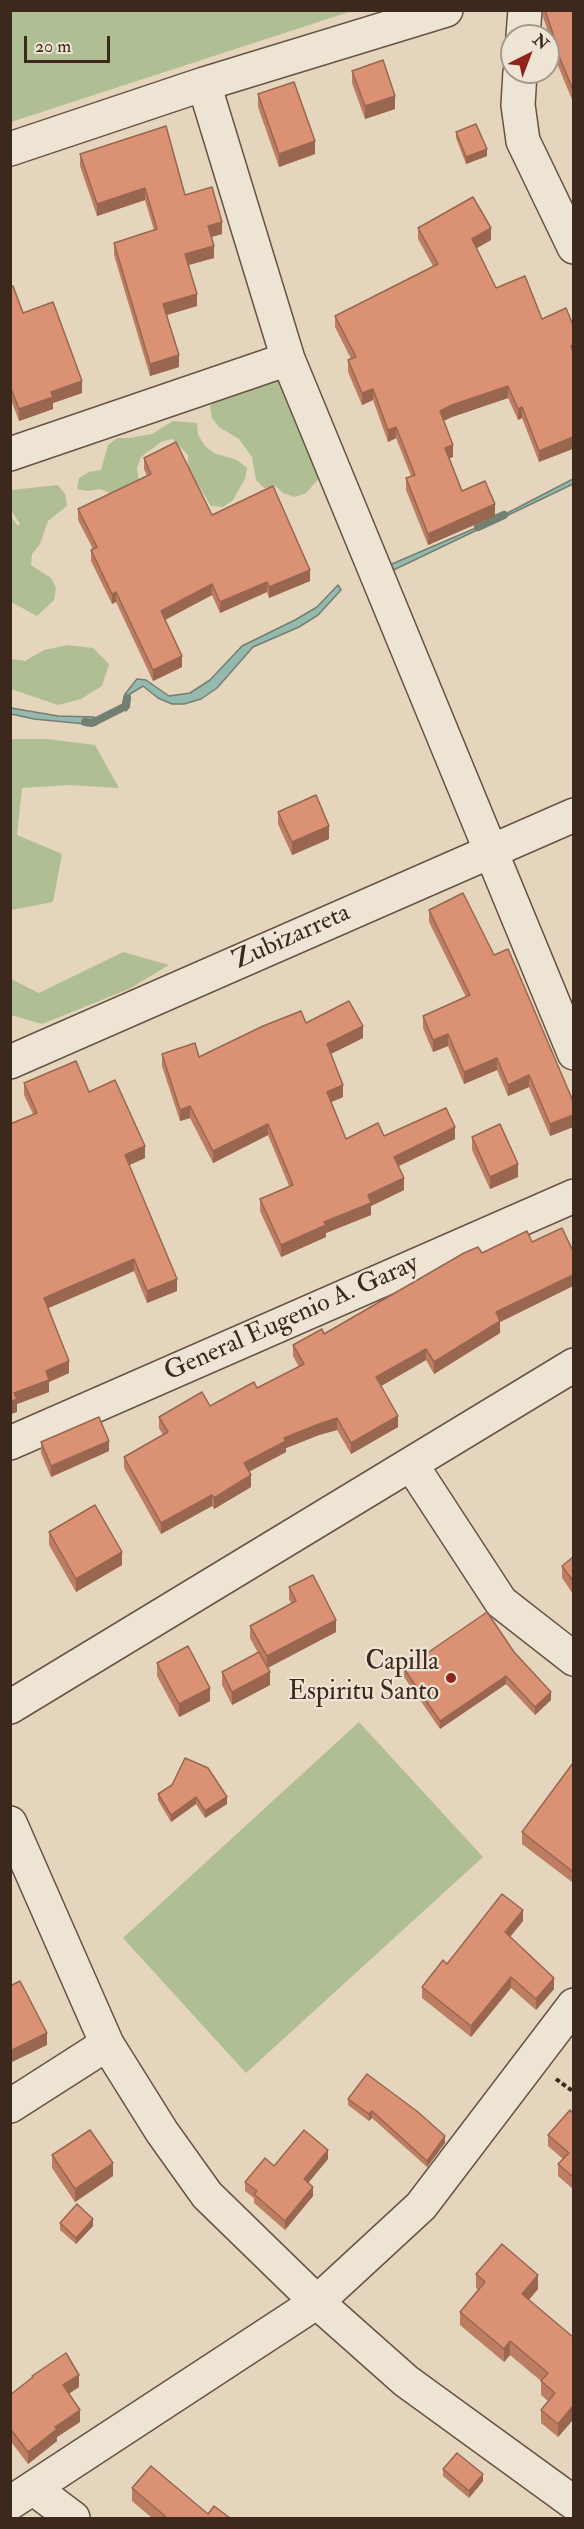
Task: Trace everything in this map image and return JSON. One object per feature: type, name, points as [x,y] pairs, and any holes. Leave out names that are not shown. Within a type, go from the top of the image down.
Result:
[{"type":"street","points":[[10,149],[204,84],[446,10]]},
{"type":"street","points":[[204,84],[288,359],[573,1053]]},
{"type":"street","points":[[519,84],[518,105],[523,141],[573,247]]},
{"type":"street","points":[[10,453],[288,359]]},
{"type":"street","name":"Zubizarreta","points":[[10,1062],[573,814]]},
{"type":"street","name":"General Eugenio A. Garay","points":[[10,1443],[573,1196]]},
{"type":"street","points":[[10,1707],[573,1365]]},
{"type":"street","points":[[411,1464],[501,1602],[573,1659]]},
{"type":"street","points":[[10,1823],[107,2044],[162,2132],[207,2195],[317,2302],[406,2381],[573,2503]]},
{"type":"street","points":[[22,2495],[317,2302],[421,2206],[573,2005]]},
{"type":"street","points":[[10,2106],[107,2044]]},
{"type":"street","points":[[22,2495],[73,2518]]},
{"type":"green space","points":[[11,10],[352,10],[352,11],[11,122]]},
{"type":"green space","points":[[274,376],[285,382],[294,404],[293,415],[321,476],[306,493],[295,497],[283,493],[275,486],[264,488],[256,480],[252,457],[239,439],[219,427],[212,418],[210,406],[221,398],[243,393]]},
{"type":"green space","points":[[173,421],[197,423],[198,435],[205,446],[214,453],[237,460],[247,468],[245,479],[233,500],[223,507],[211,506],[188,467],[188,455],[172,439],[161,442],[141,457],[137,468],[139,481],[122,498],[100,489],[88,491],[77,489],[79,478],[89,472],[101,470],[108,445],[117,438],[152,434]]},
{"type":"green space","points":[[58,485],[65,494],[67,506],[48,521],[40,544],[32,554],[31,565],[51,578],[56,588],[54,600],[37,616],[11,602],[11,517],[18,526],[20,524],[11,510],[11,490]]},
{"type":"green space","points":[[68,645],[93,648],[109,664],[102,686],[81,699],[58,705],[11,689],[11,659],[25,661],[44,650]]},
{"type":"green space","points":[[11,739],[48,739],[95,745],[119,788],[71,785],[22,788],[17,835],[62,854],[53,902],[11,910]]},
{"type":"green space","points":[[123,952],[169,965],[129,989],[42,1024],[11,1015],[11,979],[39,993]]},
{"type":"green space","points":[[359,1722],[483,1857],[246,2073],[123,1938]]},
{"type":"water","points":[[573,479],[573,484],[381,576],[378,570],[492,521]]},
{"type":"water","points":[[338,585],[341,590],[318,615],[299,627],[253,647],[217,688],[201,699],[184,704],[172,704],[158,698],[143,686],[130,694],[129,707],[126,711],[122,706],[125,694],[137,679],[146,680],[169,696],[190,693],[210,680],[242,646],[317,607]]},
{"type":"water","points":[[11,708],[58,716],[94,717],[96,725],[34,719],[11,714]]},
{"type":"building","points":[[545,10],[573,10],[573,90],[560,59],[560,24],[550,24]]},
{"type":"building","points":[[383,60],[395,96],[365,106],[352,71]]},
{"type":"building","points":[[294,82],[315,141],[279,154],[258,94]]},
{"type":"building","points":[[476,124],[487,149],[466,157],[456,132]]},
{"type":"building","points":[[166,126],[185,195],[212,187],[222,222],[208,226],[214,246],[185,254],[197,294],[163,304],[179,355],[150,364],[114,243],[157,229],[145,188],[97,204],[80,154]]},
{"type":"building","points":[[473,197],[491,228],[472,239],[496,288],[525,276],[542,319],[566,308],[573,325],[573,345],[571,346],[573,352],[573,437],[539,451],[522,407],[518,409],[508,386],[440,411],[453,445],[445,448],[462,491],[485,481],[495,504],[428,534],[406,478],[415,475],[396,427],[388,430],[373,389],[362,393],[348,360],[356,357],[335,316],[438,264],[418,228]]},
{"type":"building","points":[[13,286],[23,313],[53,302],[82,381],[51,392],[53,397],[19,409],[10,386],[10,287]]},
{"type":"building","points":[[176,442],[212,515],[273,486],[310,570],[269,587],[267,582],[220,602],[212,584],[161,611],[182,656],[153,670],[116,592],[112,594],[91,550],[97,547],[78,509],[151,474],[144,458]]},
{"type":"building","points":[[316,795],[329,826],[292,842],[278,812]]},
{"type":"building","points":[[463,893],[494,955],[508,949],[573,1101],[573,1115],[550,1124],[529,1075],[508,1085],[497,1058],[464,1072],[448,1034],[433,1040],[423,1016],[470,995],[429,910]]},
{"type":"building","points":[[349,1001],[363,1026],[327,1044],[343,1085],[327,1092],[346,1139],[378,1123],[384,1136],[446,1108],[455,1127],[394,1157],[404,1178],[368,1195],[371,1203],[324,1222],[326,1225],[281,1245],[260,1199],[293,1185],[268,1124],[213,1151],[190,1106],[180,1110],[162,1054],[195,1043],[199,1057],[263,1026],[301,1011],[306,1023]]},
{"type":"building","points":[[76,1061],[89,1092],[115,1080],[145,1146],[125,1155],[177,1279],[147,1291],[134,1259],[44,1298],[69,1361],[46,1371],[49,1380],[14,1393],[17,1399],[10,1402],[10,1124],[37,1113],[24,1083]]},
{"type":"building","points":[[500,1124],[518,1164],[490,1177],[472,1137]]},
{"type":"building","points":[[562,1228],[573,1251],[573,1275],[496,1312],[500,1321],[434,1362],[426,1349],[376,1377],[398,1416],[351,1443],[337,1418],[284,1438],[286,1441],[244,1463],[251,1475],[214,1498],[212,1495],[161,1523],[124,1457],[168,1432],[159,1417],[202,1392],[210,1406],[254,1382],[257,1388],[304,1364],[293,1345],[322,1329],[324,1334],[464,1253],[478,1247],[482,1253],[527,1231],[532,1242]]},
{"type":"building","points":[[99,1417],[109,1441],[51,1466],[41,1442]]},
{"type":"building","points":[[95,1505],[122,1552],[76,1579],[49,1532]]},
{"type":"building","points":[[573,1557],[573,1581],[562,1566]]},
{"type":"building","points":[[313,1575],[336,1620],[267,1656],[250,1626],[296,1601],[289,1587]]},
{"type":"building","points":[[487,1612],[514,1652],[551,1692],[535,1707],[506,1676],[440,1721],[404,1669]]},
{"type":"building","points":[[188,1646],[210,1688],[179,1704],[157,1663]]},
{"type":"building","points":[[259,1652],[270,1672],[232,1692],[222,1672]]},
{"type":"building","points":[[185,1758],[208,1768],[227,1797],[205,1811],[196,1797],[171,1815],[158,1794],[172,1785]]},
{"type":"building","points":[[573,1763],[573,1869],[572,1871],[522,1832]]},
{"type":"building","points":[[502,1894],[523,1910],[505,1932],[554,1978],[536,1999],[511,1977],[471,2026],[422,1987],[443,1960],[447,1964]]},
{"type":"building","points":[[20,1981],[47,2033],[10,2051],[10,1986]]},
{"type":"building","points":[[367,2074],[418,2112],[445,2136],[427,2161],[372,2111],[369,2114],[348,2099]]},
{"type":"building","points":[[570,2110],[573,2113],[573,2177],[558,2164],[569,2153],[548,2135]]},
{"type":"building","points":[[90,2130],[113,2163],[75,2189],[52,2155]]},
{"type":"building","points":[[304,2130],[328,2150],[304,2179],[313,2187],[285,2221],[254,2194],[257,2191],[245,2182],[265,2158],[274,2166]]},
{"type":"building","points":[[77,2204],[93,2219],[76,2238],[60,2223]]},
{"type":"building","points":[[502,2244],[538,2275],[522,2294],[573,2337],[573,2409],[572,2407],[558,2424],[541,2410],[555,2393],[541,2381],[548,2373],[510,2341],[504,2349],[460,2312],[485,2282],[476,2274]]},
{"type":"building","points":[[66,2353],[79,2375],[63,2385],[80,2410],[55,2427],[57,2429],[28,2452],[12,2431],[10,2432],[10,2395],[32,2376]]},
{"type":"building","points":[[457,2453],[483,2474],[469,2491],[443,2469]]},
{"type":"building","points":[[151,2466],[208,2514],[214,2506],[230,2518],[163,2518],[165,2516],[132,2488]]},
{"type":"waterway","points":[[478,527],[504,515]]},
{"type":"waterway","points":[[85,722],[92,723],[126,706],[127,698]]},
{"type":"place","name":"Capilla Espiritu Santo","points":[[451,1678]]}]
